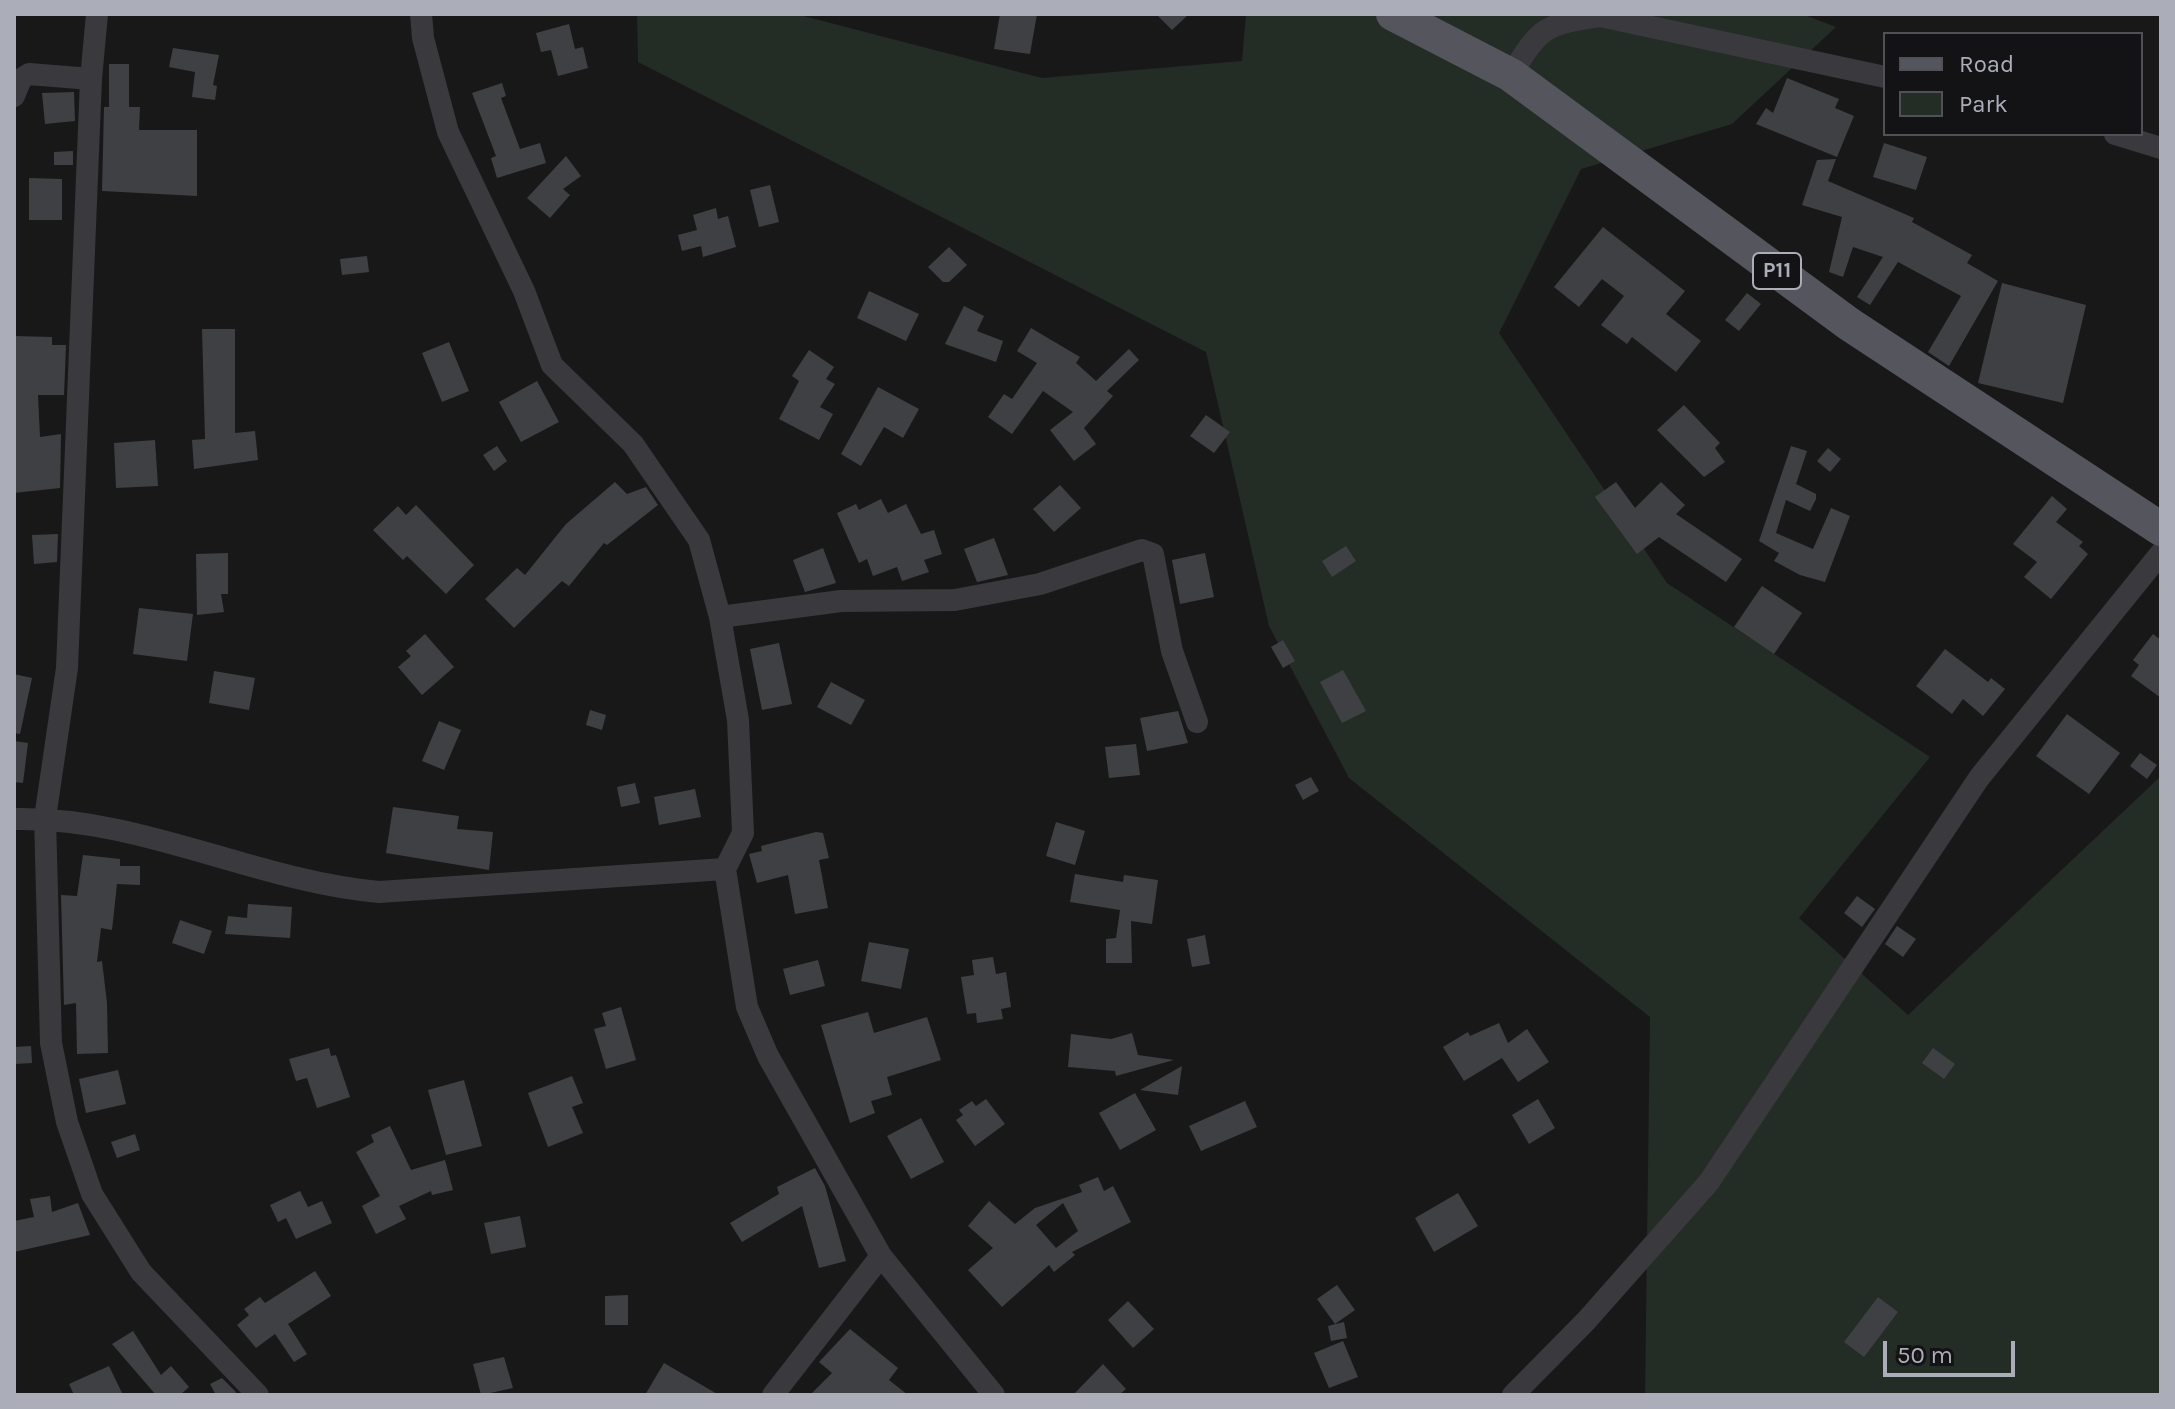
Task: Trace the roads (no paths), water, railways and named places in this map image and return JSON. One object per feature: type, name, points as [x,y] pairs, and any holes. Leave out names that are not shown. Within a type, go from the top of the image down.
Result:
[{"type":"main road","name":"P11","points":[[1393,14],[1511,75],[1849,324],[2161,529]]},
{"type":"street","points":[[97,14],[91,79],[67,668],[45,818],[51,1043],[67,1122],[92,1194],[141,1272],[258,1395]]},
{"type":"street","points":[[421,14],[423,38],[448,132],[524,291],[552,365],[633,444],[699,540],[720,617],[738,720],[743,833],[725,869],[747,1007],[768,1056],[881,1256],[994,1395]]},
{"type":"street","points":[[1511,75],[1534,38],[1554,23],[1600,16],[1883,77]]},
{"type":"street","points":[[14,96],[21,79],[29,74],[91,79]]},
{"type":"street","points":[[2122,136],[2161,148]]},
{"type":"street","points":[[720,617],[841,601],[955,600],[1040,584],[1142,550],[1153,554],[1172,651],[1197,722]]},
{"type":"street","points":[[1513,1395],[1586,1321],[1709,1182],[1979,778],[2161,553]]},
{"type":"street","points":[[14,819],[45,818],[129,833],[341,888],[379,892],[725,869]]},
{"type":"street","points":[[773,1395],[881,1256]]}]
